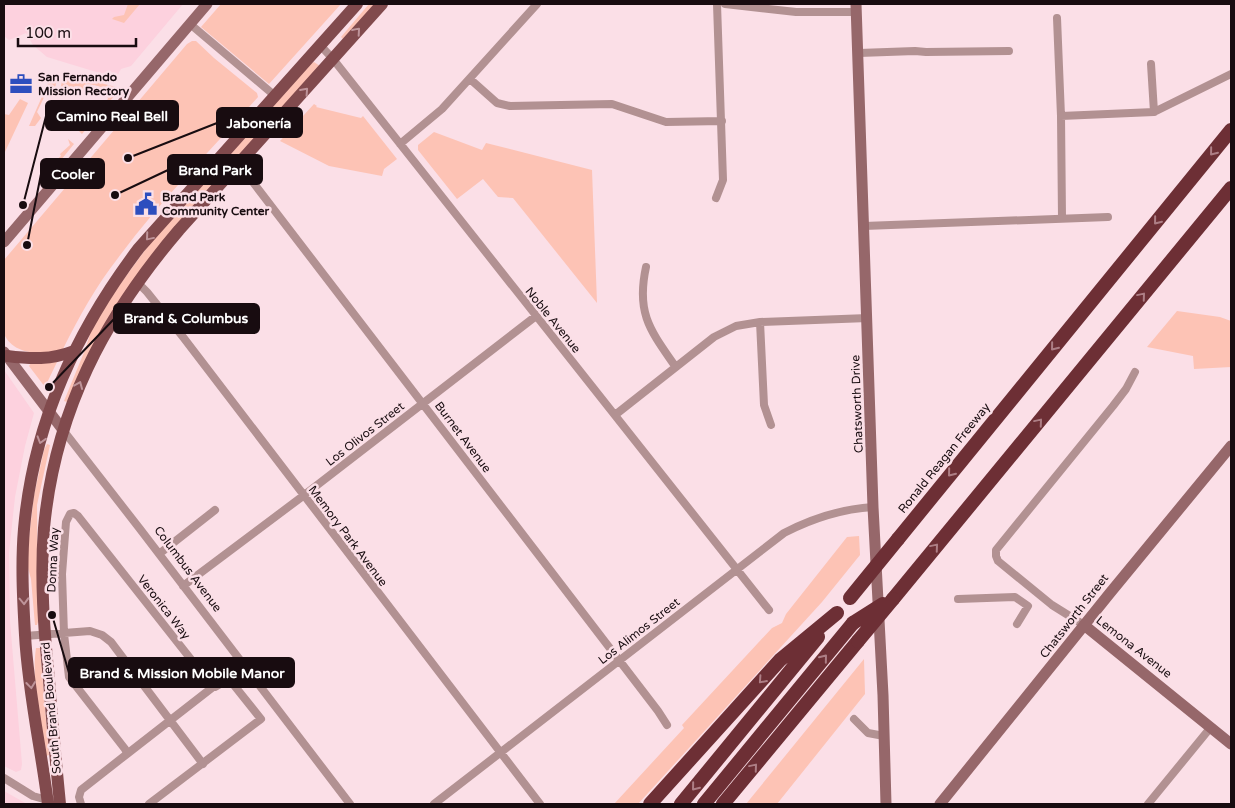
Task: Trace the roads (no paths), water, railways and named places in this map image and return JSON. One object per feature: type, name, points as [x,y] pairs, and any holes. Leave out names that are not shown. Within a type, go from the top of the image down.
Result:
[{"type":"highway","name":"Ronald Reagan Freeway","points":[[681,804],[1231,130]]},
{"type":"highway","points":[[723,804],[1231,188]]},
{"type":"highway","points":[[704,804],[853,623],[893,599]]},
{"type":"highway","points":[[650,804],[780,660],[838,613]]},
{"type":"highway","points":[[697,804],[800,680],[804,654]]},
{"type":"main road","points":[[4,242],[207,4]]},
{"type":"main road","name":"South Brand Boulevard","points":[[47,802],[25,636],[23,560],[24,529],[32,476],[55,396],[74,352],[98,306],[139,248],[357,4]]},
{"type":"main road","name":"South Brand Boulevard","points":[[60,804],[45,635],[43,593],[44,529],[50,484],[63,430],[75,395],[98,345],[137,282],[179,230],[382,4]]},
{"type":"main road","name":"Chatsworth Drive","points":[[857,8],[873,507],[886,804]]},
{"type":"main road","points":[[6,354],[41,359],[60,357],[74,352]]},
{"type":"main road","name":"Columbus Avenue","points":[[6,354],[63,430]]},
{"type":"main road","name":"Chatsworth Street","points":[[940,804],[1231,446]]},
{"type":"main road","name":"Lemona Avenue","points":[[1084,626],[1231,744]]},
{"type":"street","points":[[400,144],[442,110],[537,4]]},
{"type":"street","points":[[716,198],[723,180],[717,4]]},
{"type":"street","points":[[725,4],[796,12],[857,8]]},
{"type":"street","points":[[1057,18],[1062,116],[1062,218]]},
{"type":"street","points":[[190,24],[274,96]]},
{"type":"street","name":"Noble Avenue","points":[[320,45],[769,610]]},
{"type":"street","points":[[859,53],[1009,51]]},
{"type":"street","points":[[1151,64],[1154,112]]},
{"type":"street","points":[[1062,116],[1154,112],[1231,74]]},
{"type":"street","points":[[470,79],[497,103],[510,106],[612,104],[666,122],[722,121]]},
{"type":"street","name":"Burnet Avenue","points":[[239,164],[667,725]]},
{"type":"street","points":[[864,226],[1108,217]]},
{"type":"street","points":[[646,267],[642,286],[647,320],[653,333],[675,366]]},
{"type":"street","name":"Memory Park Avenue","points":[[137,282],[183,337],[540,804]]},
{"type":"street","name":"Los Olivos Street","points":[[183,586],[536,316]]},
{"type":"street","points":[[615,415],[714,336],[736,326],[760,322],[868,318]]},
{"type":"street","points":[[760,322],[764,405],[771,426]]},
{"type":"street","name":"Lemona Avenue","points":[[1084,626],[1052,605],[998,561],[996,550],[1114,406],[1135,372]]},
{"type":"street","name":"Columbus Avenue","points":[[63,430],[350,804]]},
{"type":"street","name":"Los Alimos Street","points":[[434,804],[784,533],[827,514],[856,508],[873,507]]},
{"type":"street","points":[[159,554],[215,510]]},
{"type":"street","name":"Veronica Way","points":[[70,514],[74,513],[78,516],[213,687]]},
{"type":"street","name":"Donna Way","points":[[70,514],[66,522],[62,574],[64,634],[69,677],[127,754]]},
{"type":"street","points":[[1017,624],[1038,594]]},
{"type":"street","points":[[958,599],[1015,597],[1028,606]]},
{"type":"street","points":[[25,636],[90,631],[102,634],[111,642],[203,764]]},
{"type":"street","points":[[81,804],[79,797],[81,790],[213,687],[227,679],[230,680],[261,719],[149,804]]},
{"type":"street","points":[[854,719],[868,733],[884,736]]},
{"type":"street","points":[[1148,804],[1211,728]]},
{"type":"street","points":[[4,778],[33,796],[47,802]]},
{"type":"place","name":"San Fernando Mission Rectory","points":[[21,84]]},
{"type":"place","name":"Jabonería","points":[[128,158]]},
{"type":"place","name":"Brand Park","points":[[115,195]]},
{"type":"place","name":"Brand Park Community Center","points":[[146,204]]},
{"type":"place","name":"Camino Real Bell","points":[[23,205]]},
{"type":"place","name":"Cooler","points":[[27,245]]},
{"type":"place","name":"Brand & Columbus","points":[[49,387]]},
{"type":"place","name":"Brand & Mission Mobile Manor","points":[[52,615]]}]
